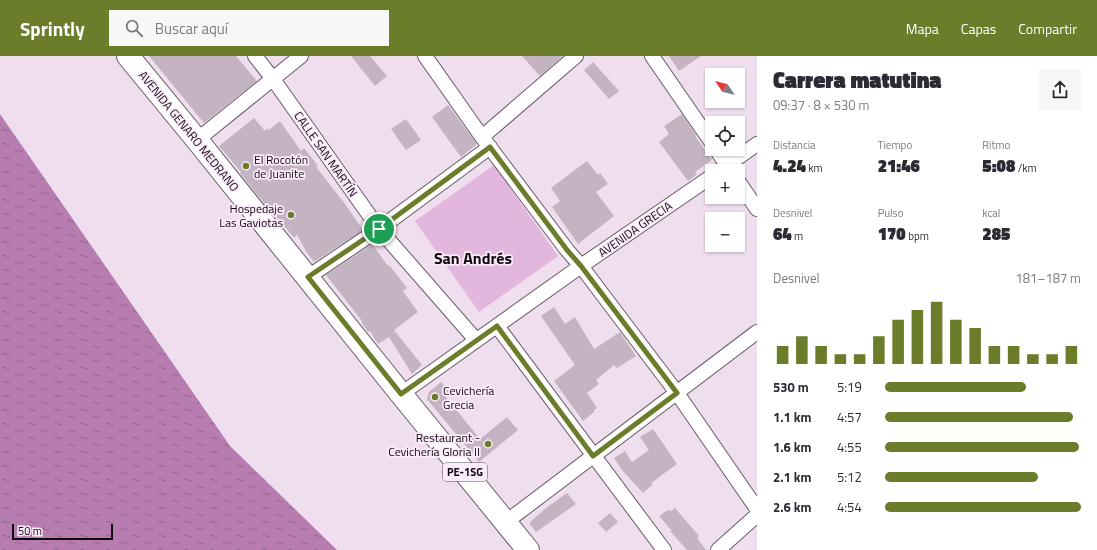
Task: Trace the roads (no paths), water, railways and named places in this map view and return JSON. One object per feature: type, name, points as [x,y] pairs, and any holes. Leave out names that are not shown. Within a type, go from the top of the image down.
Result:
[{"type":"main road","name":"AVENIDA GENARO MEDRANO","points":[[128,56],[401,394]]},
{"type":"main road","name":"PE-1SG","points":[[401,394],[528,550]]},
{"type":"street","name":"CALLE SAN MARTÍN","points":[[256,56],[379,229],[476,340]]},
{"type":"street","points":[[197,140],[301,56]]},
{"type":"street","points":[[425,56],[486,142],[677,393],[757,509]]},
{"type":"street","points":[[308,277],[379,229],[486,142],[576,56]]},
{"type":"street","points":[[652,56],[705,134]]},
{"type":"street","points":[[732,164],[757,144]]},
{"type":"street","name":"AVENIDA GRECIA","points":[[401,394],[581,266],[705,181]]},
{"type":"street","points":[[745,192],[757,209]]},
{"type":"street","points":[[497,326],[664,550]]},
{"type":"street","points":[[506,522],[757,332]]},
{"type":"street","points":[[718,550],[757,515]]},
{"type":"water","points":[[0,114],[230,446],[337,550],[0,550]]},
{"type":"place","name":"El Rocotón de Juanite","points":[[246,166]]},
{"type":"place","name":"Hospedaje Las Gaviotas","points":[[291,215]]},
{"type":"place","name":"Cevichería Grecia","points":[[435,397]]},
{"type":"place","name":"Restaurant - Cevichería Gloria II","points":[[488,444]]},
{"type":"district","name":"San Andrés","points":[[473,258]]}]
